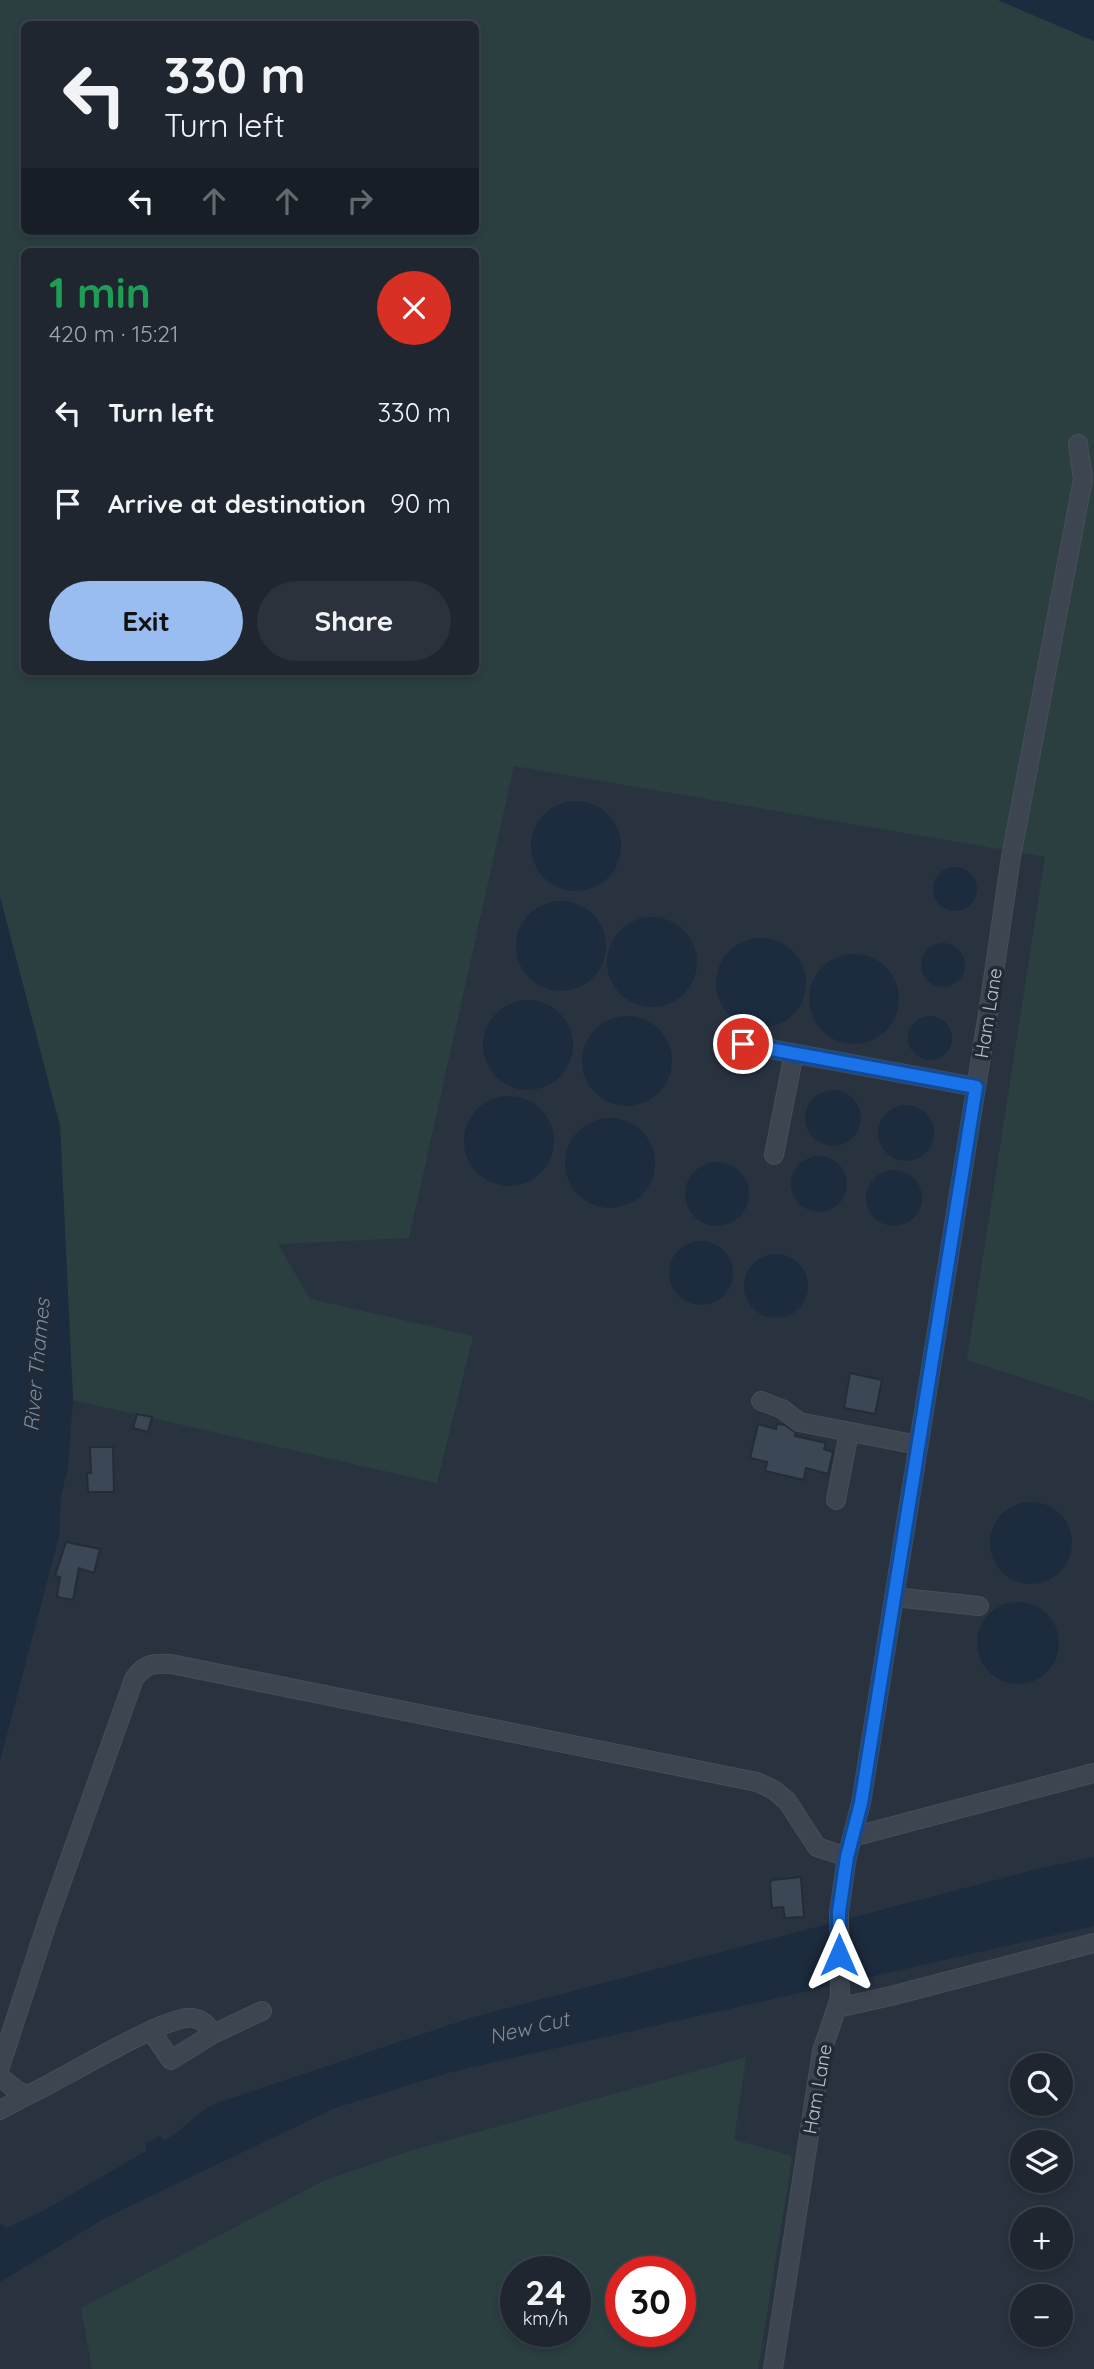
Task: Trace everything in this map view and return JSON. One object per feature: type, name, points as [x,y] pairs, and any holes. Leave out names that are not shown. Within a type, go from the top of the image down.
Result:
[{"type":"street","name":"Ham Lane","points":[[773,2369],[822,2051],[838,2003],[839,1912],[847,1857],[861,1803],[1011,857],[1083,480],[1079,444]]},
{"type":"street","points":[[743,1044],[976,1087]]},
{"type":"street","points":[[774,1155],[794,1053]]},
{"type":"street","points":[[761,1401],[782,1409],[799,1422],[918,1445]]},
{"type":"street","points":[[836,1500],[849,1432]]},
{"type":"street","points":[[894,1597],[979,1606]]},
{"type":"street","points":[[0,2067],[48,1920],[134,1679],[142,1668],[155,1663],[171,1664],[757,1782],[774,1790],[787,1801],[817,1847],[847,1857]]},
{"type":"street","points":[[852,1837],[1094,1773]]},
{"type":"street","points":[[838,2003],[891,1996],[1094,1943]]},
{"type":"street","points":[[151,2031],[171,2060],[214,2034],[262,2011]]},
{"type":"street","points":[[0,2110],[151,2031],[191,2017],[208,2025],[214,2034]]},
{"type":"street","points":[[0,2077],[19,2092],[28,2095]]},
{"type":"green space","points":[[0,0],[998,0],[1094,41],[1094,1401],[967,1360],[1045,857],[514,766],[409,1238],[278,1244],[310,1299],[473,1336],[437,1483],[73,1400],[60,1126],[0,897]]},
{"type":"green space","points":[[746,2057],[734,2140],[790,2155],[792,2158],[758,2369],[92,2369],[81,2308],[323,2181],[410,2151]]},
{"type":"water","points":[[998,0],[1094,0],[1094,41]]},
{"type":"water","points":[[576,801],[593,805],[608,814],[617,829],[621,846],[617,863],[608,878],[593,887],[576,891],[559,887],[544,878],[535,863],[531,846],[535,829],[544,814],[559,805]]},
{"type":"water","points":[[955,867],[964,868],[971,873],[976,880],[976,898],[971,905],[964,910],[955,911],[946,910],[939,905],[934,898],[933,889],[934,880],[939,873],[946,868]]},
{"type":"water","name":"River Thames","points":[[0,897],[60,1126],[73,1400],[59,1536],[0,1761]]},
{"type":"water","points":[[561,901],[578,905],[593,914],[602,929],[606,946],[602,963],[593,978],[578,987],[561,991],[544,987],[529,978],[520,963],[516,946],[520,929],[529,914],[544,905]]},
{"type":"water","points":[[652,917],[669,921],[684,930],[693,945],[697,962],[693,979],[684,994],[669,1003],[652,1007],[635,1003],[620,994],[611,979],[607,962],[611,945],[620,930],[635,921]]},
{"type":"water","points":[[761,938],[778,942],[793,951],[802,966],[806,983],[802,1000],[793,1015],[778,1024],[761,1028],[744,1024],[729,1015],[720,1000],[716,983],[720,966],[729,951],[744,942]]},
{"type":"water","points":[[943,943],[952,944],[959,949],[964,956],[964,974],[959,981],[952,986],[943,987],[934,986],[927,981],[922,974],[921,965],[922,956],[927,949],[934,944]]},
{"type":"water","points":[[854,954],[871,958],[886,967],[895,982],[899,999],[895,1016],[886,1031],[871,1040],[854,1044],[837,1040],[822,1031],[813,1016],[809,999],[813,982],[822,967],[837,958]]},
{"type":"water","points":[[528,1000],[545,1004],[560,1013],[569,1028],[573,1045],[569,1062],[560,1077],[545,1086],[528,1090],[511,1086],[496,1077],[487,1062],[483,1045],[487,1028],[496,1013],[511,1004]]},
{"type":"water","points":[[627,1016],[644,1020],[659,1029],[668,1044],[672,1061],[668,1078],[659,1093],[644,1102],[627,1106],[610,1102],[595,1093],[586,1078],[582,1061],[586,1044],[595,1029],[610,1020]]},
{"type":"water","points":[[930,1016],[939,1017],[946,1022],[951,1029],[951,1047],[946,1054],[939,1059],[930,1060],[921,1059],[914,1054],[909,1047],[908,1038],[909,1029],[914,1022],[921,1017]]},
{"type":"water","points":[[833,1090],[844,1092],[853,1098],[859,1107],[859,1129],[853,1138],[844,1144],[833,1146],[822,1144],[813,1138],[807,1129],[805,1118],[807,1107],[813,1098],[822,1092]]},
{"type":"water","points":[[509,1096],[526,1100],[541,1109],[550,1124],[554,1141],[550,1158],[541,1173],[526,1182],[509,1186],[492,1182],[477,1173],[468,1158],[464,1141],[468,1124],[477,1109],[492,1100]]},
{"type":"water","points":[[906,1105],[926,1113],[934,1133],[926,1153],[906,1161],[886,1153],[878,1133],[886,1113]]},
{"type":"water","points":[[610,1118],[627,1122],[642,1131],[651,1146],[655,1163],[651,1180],[642,1195],[627,1204],[610,1208],[593,1204],[578,1195],[569,1180],[565,1163],[569,1146],[578,1131],[593,1122]]},
{"type":"water","points":[[819,1156],[830,1158],[839,1164],[845,1173],[845,1195],[839,1204],[830,1210],[819,1212],[808,1210],[799,1204],[793,1195],[791,1184],[793,1173],[799,1164],[808,1158]]},
{"type":"water","points":[[717,1162],[735,1168],[743,1176],[749,1194],[743,1212],[735,1220],[717,1226],[699,1220],[691,1212],[685,1194],[691,1176],[699,1168]]},
{"type":"water","points":[[894,1170],[905,1172],[914,1178],[920,1187],[920,1209],[914,1218],[905,1224],[894,1226],[883,1224],[874,1218],[868,1209],[866,1198],[868,1187],[874,1178],[883,1172]]},
{"type":"water","points":[[701,1241],[719,1247],[727,1255],[733,1273],[727,1291],[719,1299],[701,1305],[683,1299],[675,1291],[669,1273],[675,1255],[683,1247]]},
{"type":"water","points":[[776,1254],[794,1260],[802,1268],[808,1286],[802,1304],[794,1312],[776,1318],[758,1312],[750,1304],[744,1286],[750,1268],[758,1260]]},
{"type":"water","points":[[1031,1502],[1047,1505],[1060,1514],[1069,1527],[1072,1543],[1069,1559],[1060,1572],[1047,1581],[1031,1584],[1015,1581],[1002,1572],[993,1559],[990,1543],[993,1527],[1002,1514],[1015,1505]]},
{"type":"water","points":[[1018,1602],[1034,1605],[1047,1614],[1056,1627],[1059,1643],[1056,1659],[1047,1672],[1034,1681],[1018,1684],[1002,1681],[989,1672],[980,1659],[977,1643],[980,1627],[989,1614],[1002,1605]]},
{"type":"water","name":"New Cut","points":[[1094,1857],[1094,1926],[451,2072],[335,2108],[107,2217],[0,2282],[0,2223],[6,2228],[43,2211],[146,2151],[146,2144],[160,2135],[164,2141],[214,2104],[470,2018],[1041,1868]]},
{"type":"building","points":[[850,1373],[882,1380],[875,1414],[844,1408]]},
{"type":"building","points":[[137,1414],[152,1417],[148,1432],[133,1428]]},
{"type":"building","points":[[758,1424],[776,1429],[777,1424],[785,1425],[796,1433],[795,1436],[826,1443],[824,1449],[833,1452],[828,1474],[806,1468],[804,1480],[765,1471],[767,1462],[750,1458]]},
{"type":"building","points":[[90,1447],[113,1447],[114,1492],[88,1492],[87,1473],[91,1473]]},
{"type":"building","points":[[66,1542],[100,1549],[94,1573],[79,1568],[73,1600],[57,1597],[60,1577],[55,1576]]},
{"type":"building","points":[[801,1877],[804,1917],[785,1918],[783,1907],[772,1908],[770,1883],[772,1880]]},
{"type":"route","points":[[743,1044],[976,1087],[861,1803],[847,1857],[839,1912],[839,1955]]}]
